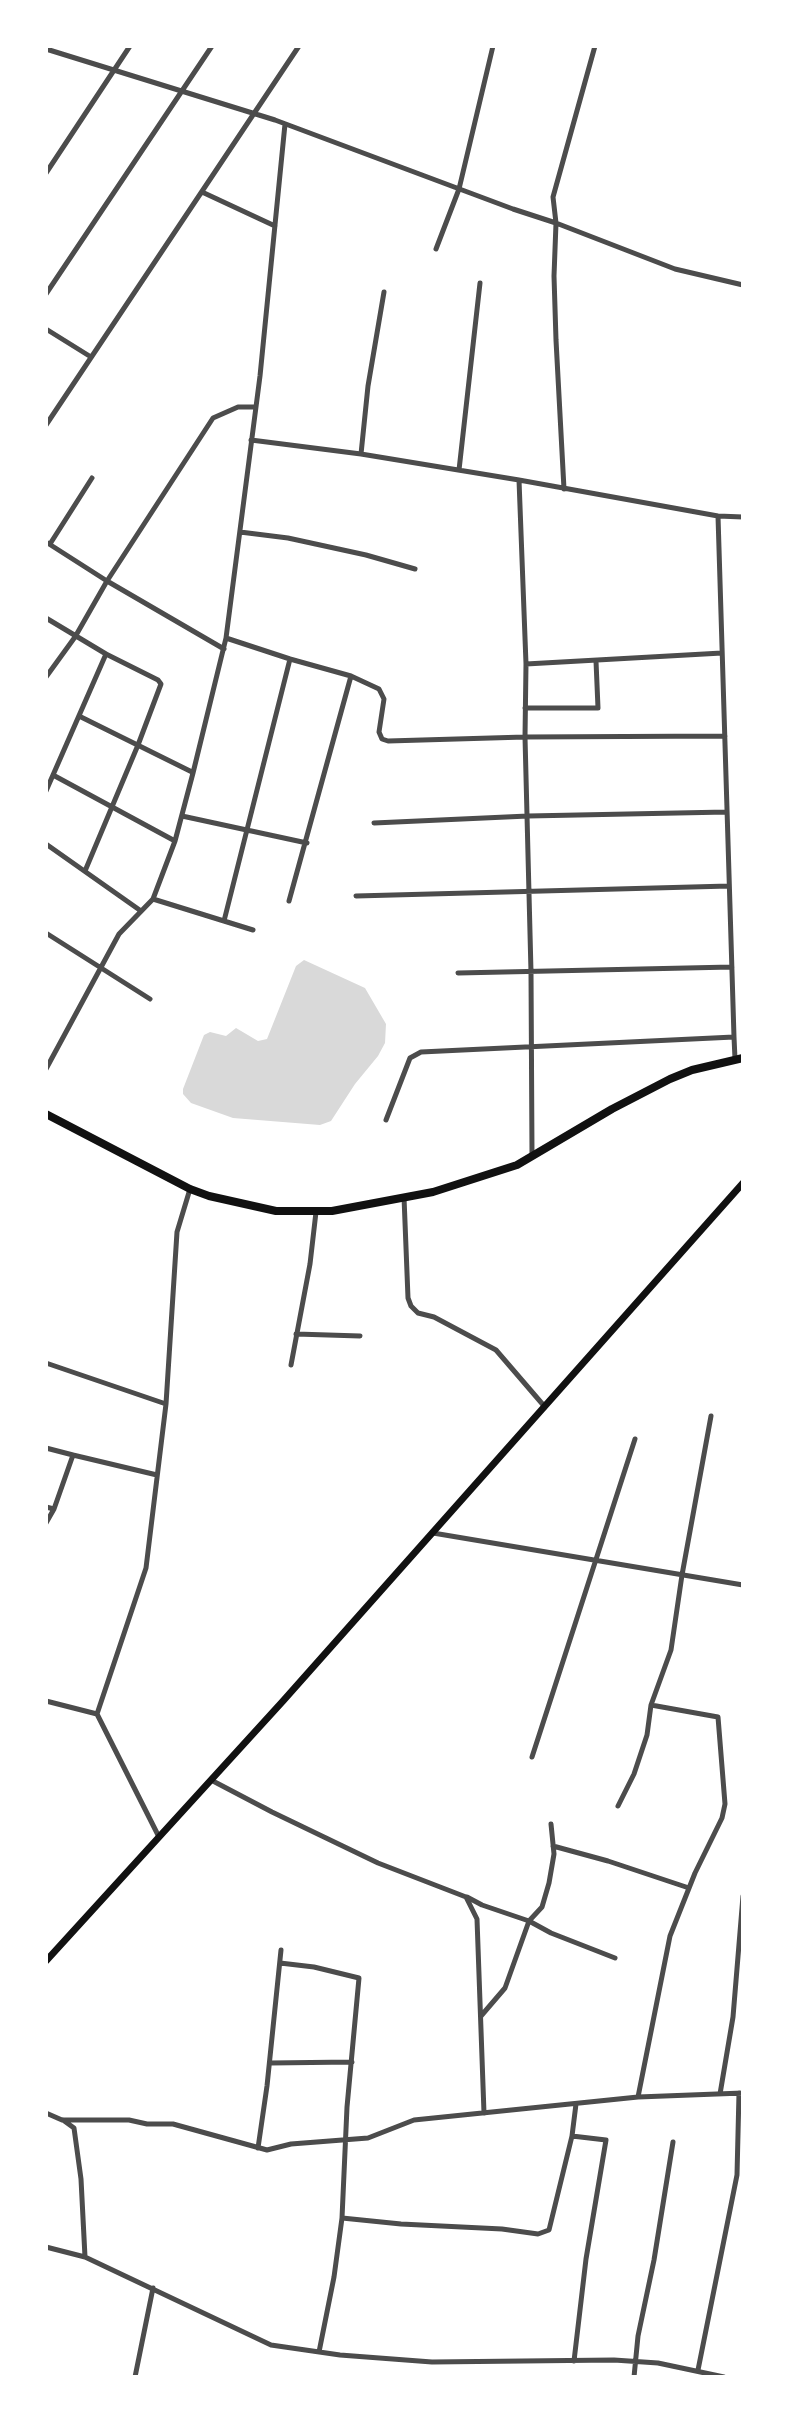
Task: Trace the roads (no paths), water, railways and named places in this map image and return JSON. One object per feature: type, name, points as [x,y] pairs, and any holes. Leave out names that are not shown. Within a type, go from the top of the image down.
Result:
[{"type":"highway","points":[[46,1114],[190,1189],[250,1207],[316,1212],[433,1192],[517,1165],[670,1079],[692,1070],[739,1059]]},
{"type":"main road","points":[[46,1961],[433,1533],[743,1183]]},
{"type":"street","points":[[46,173],[130,46]]},
{"type":"street","points":[[46,294],[212,46]]},
{"type":"street","points":[[46,425],[299,46]]},
{"type":"street","points":[[436,249],[459,189],[493,46]]},
{"type":"street","points":[[564,489],[553,197],[595,46]]},
{"type":"street","points":[[46,49],[285,124],[675,269],[743,285]]},
{"type":"street","points":[[46,1069],[119,934],[153,899],[175,841],[193,773],[226,638],[256,407],[285,124]]},
{"type":"street","points":[[202,192],[275,226]]},
{"type":"street","points":[[459,470],[480,283]]},
{"type":"street","points":[[361,454],[368,386],[384,292]]},
{"type":"street","points":[[46,329],[91,357]]},
{"type":"street","points":[[46,677],[75,637],[107,581],[213,418],[238,407],[256,407]]},
{"type":"street","points":[[251,440],[361,454],[718,516],[743,517]]},
{"type":"street","points":[[92,478],[48,543],[224,649]]},
{"type":"street","points":[[519,480],[526,664],[532,1156]]},
{"type":"street","points":[[718,516],[734,1037],[739,1059]]},
{"type":"street","points":[[240,532],[288,538],[415,569]]},
{"type":"street","points":[[46,618],[161,684],[85,871]]},
{"type":"street","points":[[226,638],[351,676],[379,689],[384,699],[379,732],[382,739],[388,741],[725,736]]},
{"type":"street","points":[[526,664],[722,653]]},
{"type":"street","points":[[46,791],[106,654]]},
{"type":"street","points":[[224,921],[290,659]]},
{"type":"street","points":[[525,708],[598,708],[596,661]]},
{"type":"street","points":[[289,901],[351,676]]},
{"type":"street","points":[[79,716],[193,773]]},
{"type":"street","points":[[53,775],[175,841]]},
{"type":"street","points":[[374,823],[727,812]]},
{"type":"street","points":[[182,816],[307,843]]},
{"type":"street","points":[[46,844],[141,911]]},
{"type":"street","points":[[356,896],[729,886]]},
{"type":"street","points":[[153,899],[253,930]]},
{"type":"street","points":[[46,933],[150,999]]},
{"type":"street","points":[[458,973],[732,967]]},
{"type":"street","points":[[386,1120],[407,1064],[414,1054],[421,1052],[734,1037]]},
{"type":"street","points":[[159,1837],[97,1714],[146,1568],[166,1404],[177,1232],[190,1189]]},
{"type":"street","points":[[404,1197],[408,1298],[411,1306],[418,1313],[434,1317],[496,1350],[545,1407]]},
{"type":"street","points":[[291,1365],[310,1264],[316,1212]]},
{"type":"street","points":[[296,1334],[360,1336]]},
{"type":"street","points":[[46,1363],[166,1404]]},
{"type":"street","points":[[618,1806],[634,1774],[647,1735],[651,1705],[671,1650],[711,1416]]},
{"type":"street","points":[[532,1757],[635,1439]]},
{"type":"street","points":[[46,1448],[157,1475]]},
{"type":"street","points":[[46,1523],[73,1455]]},
{"type":"street","points":[[46,1507],[54,1509]]},
{"type":"street","points":[[433,1533],[743,1585]]},
{"type":"street","points":[[46,1701],[97,1714]]},
{"type":"street","points":[[638,2097],[670,1936],[722,1818],[725,1804],[720,1719],[651,1705]]},
{"type":"street","points":[[211,1780],[378,1863],[615,1958]]},
{"type":"street","points":[[481,2016],[505,1988],[529,1921],[542,1907],[554,1854],[551,1824]]},
{"type":"street","points":[[553,1846],[689,1888]]},
{"type":"street","points":[[720,2094],[733,2017],[743,1896]]},
{"type":"street","points":[[466,1897],[477,1919],[484,2113]]},
{"type":"street","points":[[258,2148],[281,1950]]},
{"type":"street","points":[[280,1963],[314,1967],[359,1978],[342,2218],[319,2352]]},
{"type":"street","points":[[270,2063],[352,2062]]},
{"type":"street","points":[[62,2120],[129,2120],[173,2124],[267,2150],[291,2144],[368,2138],[414,2120],[638,2097],[741,2093],[737,2175],[698,2370]]},
{"type":"street","points":[[342,2218],[538,2234],[549,2230],[572,2136],[576,2104]]},
{"type":"street","points":[[46,2113],[74,2128],[81,2179],[85,2257]]},
{"type":"street","points":[[572,2136],[606,2140],[586,2259],[574,2361]]},
{"type":"street","points":[[634,2377],[638,2336],[673,2142]]},
{"type":"street","points":[[46,2247],[85,2257],[271,2345],[432,2362],[636,2362],[698,2370],[724,2377]]},
{"type":"street","points":[[135,2377],[154,2288]]}]
